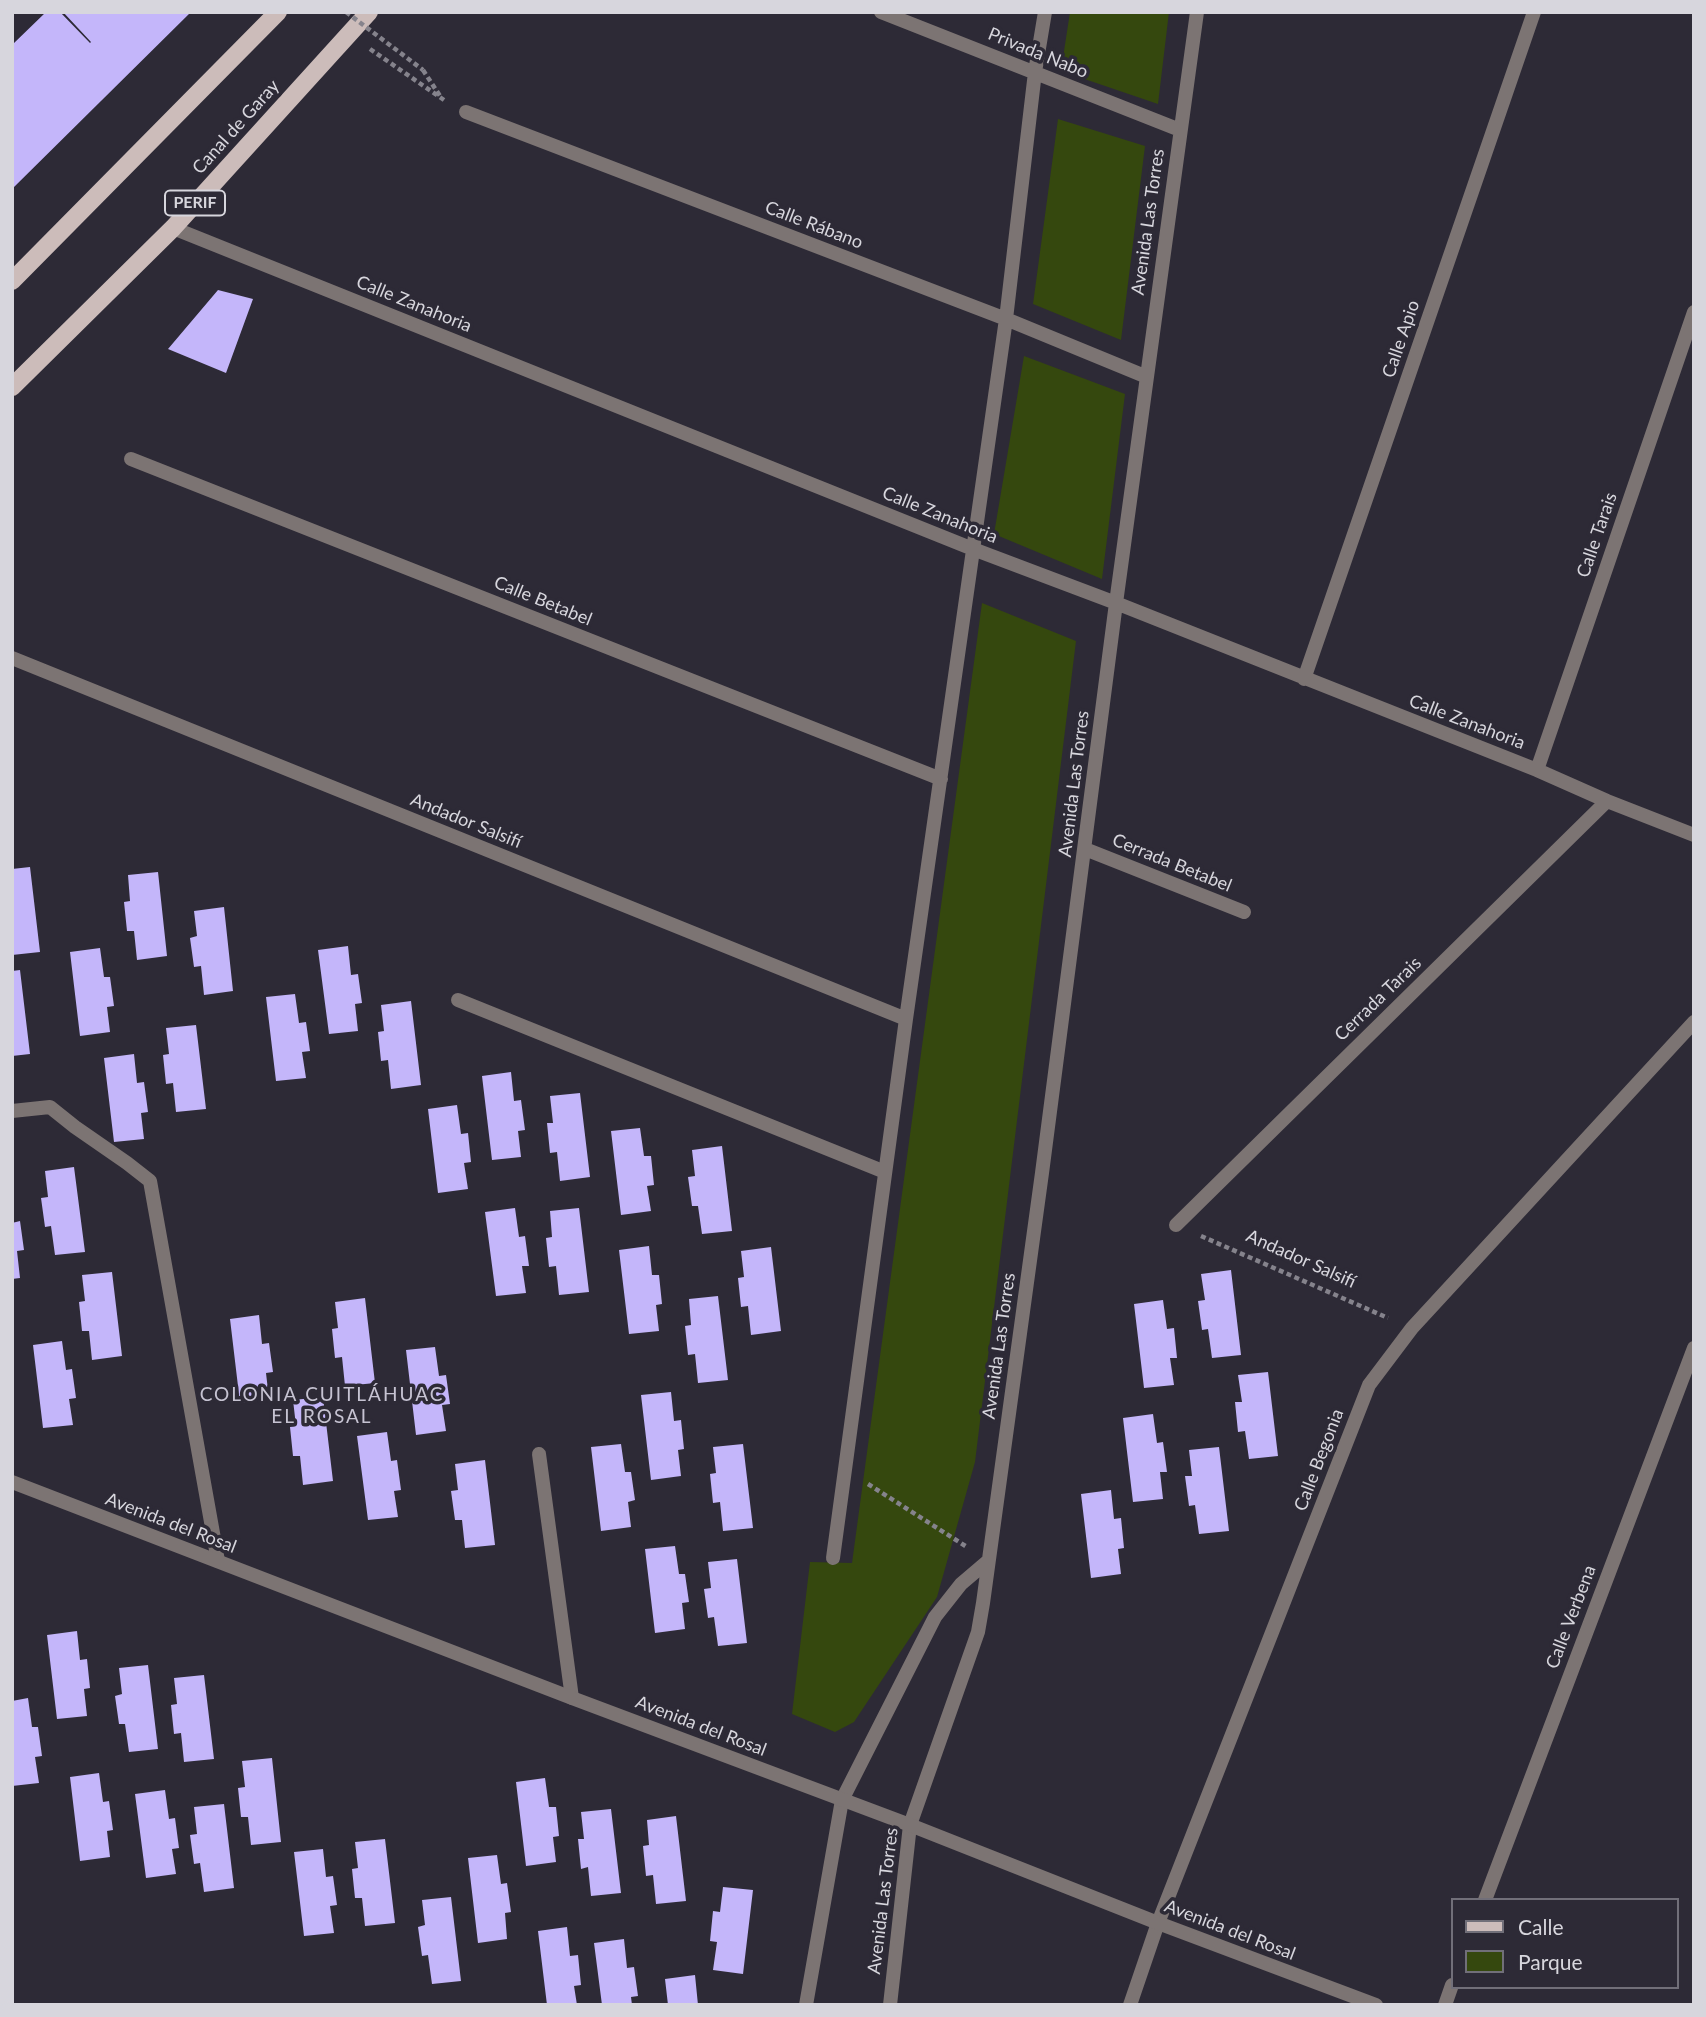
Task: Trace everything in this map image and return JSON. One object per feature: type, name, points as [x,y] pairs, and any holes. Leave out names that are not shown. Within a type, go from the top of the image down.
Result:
[{"type":"main road","points":[[12,281],[278,12]]},
{"type":"main road","name":"Canal de Garay","points":[[12,387],[173,228],[369,12]]},
{"type":"street","name":"Privada Nabo","points":[[881,12],[1180,130]]},
{"type":"street","points":[[833,1558],[906,1019],[1006,320],[1035,72],[1045,12]]},
{"type":"street","name":"Avenida Las Torres","points":[[890,2005],[910,1825],[978,1632],[1196,12]]},
{"type":"street","name":"Calle Apio","points":[[1304,679],[1534,12]]},
{"type":"street","name":"Calle Rábano","points":[[466,112],[1147,377]]},
{"type":"street","name":"Calle Zanahoria","points":[[173,228],[973,549],[1537,770],[1694,835]]},
{"type":"street","name":"Calle Tarais","points":[[1537,770],[1694,312]]},
{"type":"street","name":"Calle Betabel","points":[[131,459],[941,779]]},
{"type":"street","name":"Andador Salsifí","points":[[12,658],[906,1019]]},
{"type":"street","name":"Cerrada Tarais","points":[[1176,1224],[1607,801]]},
{"type":"street","name":"Cerrada Betabel","points":[[1085,849],[1244,912]]},
{"type":"street","points":[[458,1000],[886,1171]]},
{"type":"street","name":"Calle Begonia","points":[[1130,2005],[1158,1923],[1369,1385],[1412,1328],[1694,1022]]},
{"type":"street","points":[[12,1111],[50,1107],[150,1181],[218,1561]]},
{"type":"street","name":"Calle Verbena","points":[[1486,1898],[1694,1348]]},
{"type":"street","points":[[539,1454],[572,1698]]},
{"type":"street","name":"Avenida del Rosal","points":[[12,1482],[1376,2005]]},
{"type":"street","points":[[806,2005],[842,1800],[935,1617],[961,1584],[988,1561]]},
{"type":"path","points":[[346,12],[423,70],[443,99],[349,34]]},
{"type":"path","name":"Andador Salsifí","points":[[1176,1224],[1412,1328]]},
{"type":"path","points":[[845,1469],[988,1561]]},
{"type":"green space","points":[[1070,12],[1169,12],[1158,104],[1061,71]]},
{"type":"green space","points":[[1058,119],[1145,146],[1121,340],[1033,304]]},
{"type":"green space","points":[[1024,356],[1125,394],[1102,579],[994,534]]},
{"type":"green space","points":[[982,603],[1076,641],[975,1462],[937,1597],[854,1722],[835,1732],[792,1714],[810,1562],[852,1563]]},
{"type":"building","points":[[46,12],[60,12],[90,43],[63,12],[191,12],[12,189],[12,45]]},
{"type":"building","points":[[218,290],[253,299],[226,373],[168,349]]},
{"type":"building","points":[[30,867],[40,952],[12,955],[12,869]]},
{"type":"building","points":[[158,872],[167,956],[137,960],[134,931],[127,931],[124,902],[130,901],[128,875]]},
{"type":"building","points":[[224,907],[233,991],[204,995],[201,966],[194,967],[190,938],[197,936],[194,911]]},
{"type":"building","points":[[348,946],[351,975],[358,974],[362,1003],[355,1004],[358,1031],[329,1034],[318,950]]},
{"type":"building","points":[[100,948],[104,977],[110,977],[114,1006],[107,1007],[110,1032],[80,1036],[70,952]]},
{"type":"building","points":[[20,970],[30,1054],[12,1056],[12,971]]},
{"type":"building","points":[[295,994],[299,1023],[306,1022],[310,1051],[302,1052],[306,1078],[276,1081],[266,997]]},
{"type":"building","points":[[411,1001],[421,1085],[391,1089],[388,1060],[381,1061],[378,1032],[384,1031],[381,1005]]},
{"type":"building","points":[[196,1025],[206,1109],[176,1112],[173,1083],[166,1084],[163,1055],[169,1054],[166,1028]]},
{"type":"building","points":[[134,1054],[137,1083],[144,1082],[148,1112],[141,1113],[144,1139],[114,1142],[104,1058]]},
{"type":"building","points":[[511,1072],[514,1101],[521,1100],[525,1130],[518,1131],[521,1157],[492,1160],[482,1076]]},
{"type":"building","points":[[580,1093],[590,1177],[560,1181],[557,1152],[550,1153],[547,1123],[553,1123],[550,1096]]},
{"type":"building","points":[[457,1105],[461,1134],[468,1133],[471,1162],[464,1163],[468,1189],[438,1193],[428,1109]]},
{"type":"building","points":[[640,1128],[644,1156],[651,1156],[654,1185],[647,1186],[651,1211],[621,1215],[611,1131]]},
{"type":"building","points":[[722,1146],[732,1231],[702,1234],[698,1206],[692,1206],[688,1177],[695,1176],[692,1150]]},
{"type":"building","points":[[74,1167],[85,1252],[55,1255],[51,1226],[45,1227],[41,1198],[48,1197],[45,1171]]},
{"type":"building","points":[[515,1208],[519,1237],[525,1236],[529,1266],[522,1266],[526,1293],[496,1296],[485,1212]]},
{"type":"building","points":[[579,1208],[589,1292],[559,1295],[556,1266],[549,1267],[546,1238],[552,1237],[550,1211]]},
{"type":"building","points":[[20,1221],[24,1250],[17,1251],[20,1278],[12,1279],[12,1223]]},
{"type":"building","points":[[649,1246],[652,1275],[659,1275],[662,1304],[656,1305],[659,1331],[629,1334],[619,1250]]},
{"type":"building","points":[[771,1247],[781,1331],[751,1335],[748,1306],[741,1307],[738,1278],[744,1277],[741,1251]]},
{"type":"building","points":[[1231,1270],[1241,1355],[1212,1358],[1208,1329],[1202,1330],[1198,1301],[1205,1300],[1201,1274]]},
{"type":"building","points":[[112,1272],[122,1356],[92,1360],[89,1331],[82,1331],[79,1302],[85,1301],[82,1275]]},
{"type":"building","points":[[718,1296],[728,1380],[698,1383],[695,1354],[688,1355],[685,1326],[691,1325],[689,1299]]},
{"type":"building","points":[[365,1298],[375,1383],[345,1386],[342,1357],[335,1358],[332,1329],[338,1328],[335,1302]]},
{"type":"building","points":[[1163,1300],[1167,1329],[1174,1328],[1177,1358],[1170,1358],[1174,1385],[1144,1388],[1134,1304]]},
{"type":"building","points":[[259,1315],[262,1344],[269,1343],[273,1372],[266,1373],[269,1399],[240,1403],[230,1319]]},
{"type":"building","points":[[62,1341],[66,1370],[72,1369],[76,1398],[69,1399],[73,1425],[43,1428],[33,1345]]},
{"type":"building","points":[[435,1347],[439,1376],[446,1375],[450,1404],[442,1405],[446,1431],[416,1435],[406,1350]]},
{"type":"building","points":[[1268,1372],[1278,1456],[1249,1459],[1245,1431],[1238,1432],[1235,1402],[1242,1402],[1238,1375]]},
{"type":"building","points":[[671,1392],[674,1421],[681,1420],[684,1449],[678,1450],[681,1476],[651,1480],[641,1395]]},
{"type":"building","points":[[323,1397],[333,1481],[303,1485],[300,1456],[293,1456],[290,1427],[296,1426],[293,1400]]},
{"type":"building","points":[[1153,1414],[1157,1443],[1163,1442],[1167,1472],[1160,1472],[1163,1499],[1133,1502],[1123,1418]]},
{"type":"building","points":[[387,1432],[391,1461],[397,1460],[401,1490],[394,1491],[398,1517],[368,1520],[357,1436]]},
{"type":"building","points":[[621,1444],[625,1472],[631,1472],[635,1500],[628,1502],[631,1527],[601,1531],[591,1447]]},
{"type":"building","points":[[743,1444],[753,1528],[723,1531],[720,1502],[713,1503],[710,1474],[716,1473],[713,1447]]},
{"type":"building","points":[[1219,1447],[1229,1531],[1199,1534],[1195,1505],[1189,1506],[1185,1476],[1192,1476],[1189,1450]]},
{"type":"building","points":[[485,1460],[495,1545],[465,1548],[462,1520],[455,1520],[451,1491],[458,1490],[455,1464]]},
{"type":"building","points":[[1111,1490],[1114,1519],[1121,1518],[1124,1548],[1118,1549],[1121,1574],[1091,1578],[1081,1494]]},
{"type":"building","points":[[675,1546],[679,1574],[685,1574],[689,1602],[682,1603],[685,1629],[655,1633],[645,1549]]},
{"type":"building","points":[[737,1559],[747,1643],[718,1646],[714,1617],[708,1618],[704,1589],[711,1588],[708,1562]]},
{"type":"building","points":[[77,1631],[80,1660],[87,1659],[90,1688],[84,1689],[87,1716],[57,1719],[47,1635]]},
{"type":"building","points":[[148,1665],[158,1749],[129,1752],[125,1724],[119,1724],[115,1696],[122,1694],[119,1668]]},
{"type":"building","points":[[204,1675],[214,1759],[184,1762],[181,1733],[174,1734],[171,1705],[177,1704],[174,1678]]},
{"type":"building","points":[[28,1698],[32,1727],[38,1727],[42,1756],[35,1757],[39,1783],[12,1786],[12,1701]]},
{"type":"building","points":[[272,1758],[281,1842],[251,1845],[248,1817],[241,1817],[238,1788],[245,1787],[242,1761]]},
{"type":"building","points":[[99,1773],[103,1802],[109,1801],[113,1830],[107,1831],[110,1857],[80,1861],[70,1777]]},
{"type":"building","points":[[545,1778],[549,1807],[556,1807],[559,1836],[553,1837],[556,1862],[526,1866],[516,1782]]},
{"type":"building","points":[[165,1790],[169,1819],[175,1818],[179,1848],[172,1849],[176,1874],[146,1878],[135,1794]]},
{"type":"building","points":[[224,1804],[234,1888],[204,1892],[200,1863],[194,1864],[190,1835],[197,1834],[194,1807]]},
{"type":"building","points":[[611,1809],[621,1893],[591,1896],[588,1867],[581,1869],[578,1839],[584,1839],[581,1812]]},
{"type":"building","points":[[676,1816],[686,1901],[656,1904],[653,1875],[646,1876],[643,1846],[649,1845],[647,1820]]},
{"type":"building","points":[[385,1839],[395,1923],[365,1926],[362,1898],[355,1898],[352,1869],[358,1868],[355,1842]]},
{"type":"building","points":[[323,1849],[326,1877],[333,1876],[337,1905],[330,1906],[334,1933],[304,1936],[294,1852]]},
{"type":"building","points":[[497,1855],[501,1884],[507,1883],[511,1912],[505,1913],[507,1939],[478,1943],[468,1858]]},
{"type":"building","points":[[723,1887],[753,1890],[743,1974],[713,1970],[717,1942],[710,1941],[713,1911],[720,1912]]},
{"type":"building","points":[[451,1897],[461,1981],[432,1984],[428,1955],[422,1956],[418,1927],[425,1925],[422,1900]]},
{"type":"building","points":[[567,1927],[570,1956],[578,1955],[581,1985],[574,1986],[577,2005],[547,2005],[538,1931]]},
{"type":"building","points":[[624,1939],[627,1968],[634,1967],[638,1996],[631,1997],[632,2005],[602,2005],[594,1943]]},
{"type":"building","points":[[695,1975],[698,2005],[668,2005],[665,1979]]},
{"type":"district","name":"COLONIA CUITLÁHUAC EL ROSAL","points":[[322,1406]]}]
